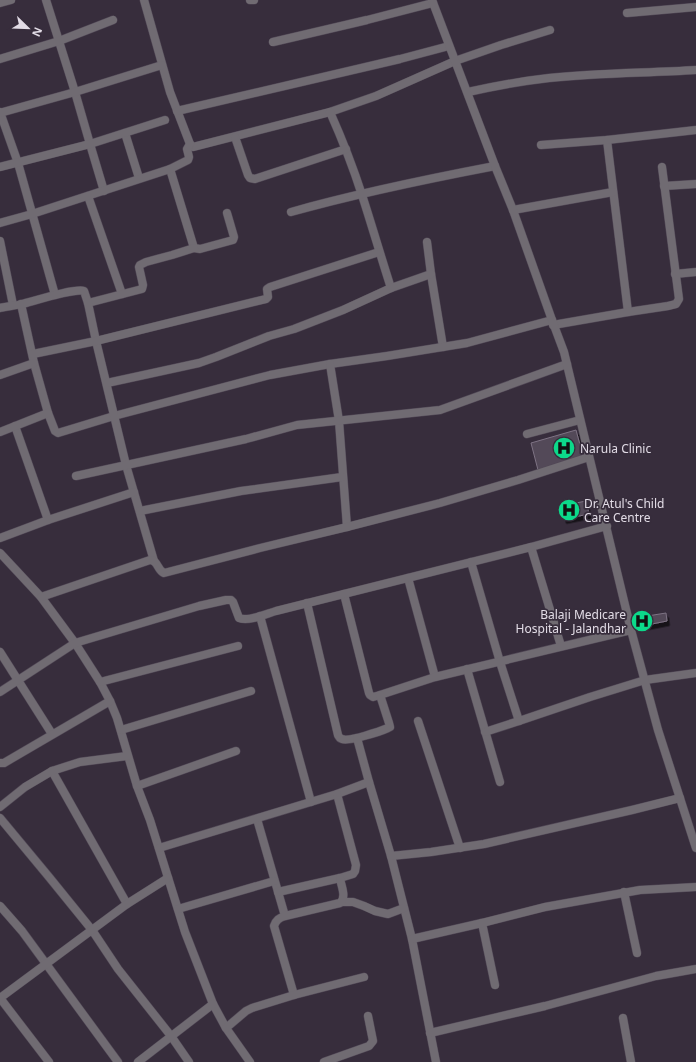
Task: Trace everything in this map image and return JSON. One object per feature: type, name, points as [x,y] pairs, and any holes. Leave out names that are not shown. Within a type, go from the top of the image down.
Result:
[{"type":"street","points":[[0,3],[11,0]]},
{"type":"street","points":[[46,0],[76,92],[104,191]]},
{"type":"street","points":[[144,0],[162,65],[177,110],[190,144],[193,147],[330,112],[376,96],[455,61],[550,30]]},
{"type":"street","points":[[273,42],[367,20],[433,2],[513,210],[567,364],[658,730],[696,848]]},
{"type":"street","points":[[627,13],[696,7]]},
{"type":"street","points":[[0,59],[59,41],[113,20]]},
{"type":"street","points":[[177,110],[400,59],[449,46]]},
{"type":"street","points":[[55,295],[18,163],[1,115],[162,65]]},
{"type":"street","points":[[468,92],[514,82],[549,78],[696,70]]},
{"type":"street","points":[[330,112],[346,149],[362,194],[391,288]]},
{"type":"street","points":[[0,167],[90,144],[165,120]]},
{"type":"street","points":[[541,146],[696,130]]},
{"type":"street","points":[[125,133],[139,178]]},
{"type":"street","points":[[235,137],[248,175],[252,179],[346,149]]},
{"type":"street","points":[[607,140],[628,312]]},
{"type":"street","points":[[0,223],[170,169],[188,160],[189,156],[187,149],[190,144]]},
{"type":"street","points":[[291,212],[332,200],[441,176],[495,166]]},
{"type":"street","points":[[0,241],[17,305],[33,354],[34,363],[48,413],[55,431],[58,433],[114,416],[270,375],[330,364],[467,343],[552,323],[676,304],[679,299],[662,167]]},
{"type":"street","points":[[170,169],[194,248]]},
{"type":"street","points":[[664,186],[696,184]]},
{"type":"street","points":[[513,210],[613,192]]},
{"type":"street","points":[[88,196],[122,294]]},
{"type":"street","points":[[88,303],[142,288],[143,285],[139,267],[142,264],[194,248],[200,249],[233,240],[234,237],[227,213]]},
{"type":"street","points":[[427,242],[443,347]]},
{"type":"street","points":[[33,354],[96,341],[266,299],[268,297],[267,289],[270,287],[379,252]]},
{"type":"street","points":[[675,274],[696,272]]},
{"type":"street","points":[[107,383],[199,363],[343,310],[391,288],[431,274]]},
{"type":"street","points":[[0,308],[82,290],[85,293],[126,465],[154,560],[160,571],[164,573],[281,542],[346,527],[487,489],[589,457]]},
{"type":"street","points":[[0,375],[34,363]]},
{"type":"street","points":[[330,364],[339,421],[346,527]]},
{"type":"street","points":[[76,476],[246,439],[297,425],[440,410],[567,364]]},
{"type":"street","points":[[0,432],[48,413]]},
{"type":"street","points":[[527,434],[580,420]]},
{"type":"street","points":[[15,426],[48,520]]},
{"type":"street","points":[[140,511],[241,491],[342,476]]},
{"type":"street","points":[[0,538],[48,520],[134,492]]},
{"type":"street","points":[[0,692],[75,643],[199,606],[231,600],[240,619],[260,616],[531,547],[607,526]]},
{"type":"street","points":[[531,547],[561,646]]},
{"type":"street","points":[[0,553],[41,597],[75,643],[100,682],[110,702],[121,730],[127,756],[150,820],[185,932],[213,1004],[226,1028],[250,1062]]},
{"type":"street","points":[[41,597],[150,560],[154,560]]},
{"type":"street","points":[[471,562],[519,722]]},
{"type":"street","points":[[408,578],[435,677]]},
{"type":"street","points":[[344,594],[371,696],[380,695],[435,677],[632,630]]},
{"type":"street","points":[[307,603],[339,737],[343,740],[357,738],[390,727],[380,695]]},
{"type":"street","points":[[260,616],[311,802]]},
{"type":"street","points":[[100,682],[238,646]]},
{"type":"street","points":[[0,652],[52,734]]},
{"type":"street","points":[[467,669],[500,782]]},
{"type":"street","points":[[485,732],[645,680],[696,673]]},
{"type":"street","points":[[121,730],[251,691]]},
{"type":"street","points":[[0,764],[110,702]]},
{"type":"street","points":[[418,721],[460,848]]},
{"type":"street","points":[[357,738],[391,856],[412,939],[436,1062]]},
{"type":"street","points":[[137,786],[236,751]]},
{"type":"street","points":[[0,807],[25,787],[52,771],[70,764],[84,761],[127,756]]},
{"type":"street","points":[[52,771],[127,904]]},
{"type":"street","points":[[159,848],[337,794],[369,782]]},
{"type":"street","points":[[278,892],[340,878],[353,874],[355,871],[356,865],[337,794]]},
{"type":"street","points":[[391,856],[460,848],[506,839],[680,798]]},
{"type":"street","points":[[0,818],[92,930],[126,979],[171,1036],[189,1062]]},
{"type":"street","points":[[257,819],[285,916]]},
{"type":"street","points":[[49,1062],[0,998],[127,904],[168,878]]},
{"type":"street","points":[[340,878],[344,897],[343,902]]},
{"type":"street","points":[[178,909],[274,881]]},
{"type":"street","points":[[412,939],[545,907],[624,892],[696,887]]},
{"type":"street","points":[[624,892],[636,953]]},
{"type":"street","points":[[294,995],[274,926],[277,920],[285,916],[343,902],[353,902],[375,911],[388,914],[404,908]]},
{"type":"street","points":[[0,906],[22,931],[118,1062]]},
{"type":"street","points":[[482,923],[495,986]]},
{"type":"street","points":[[430,1033],[545,1006],[656,976],[696,969]]},
{"type":"street","points":[[226,1028],[246,1011],[252,1008],[294,995],[364,977]]},
{"type":"street","points":[[138,1062],[213,1004]]},
{"type":"street","points":[[324,1062],[371,1045],[373,1041],[368,1016]]},
{"type":"street","points":[[623,1018],[630,1062]]},
{"type":"building","points":[[576,430],[583,456],[538,470],[531,443]]},
{"type":"building","points":[[586,501],[589,514],[564,519],[561,506]]},
{"type":"building","points":[[666,613],[667,621],[637,627],[635,618]]},
{"type":"place","name":"Narula Clinic","points":[[564,448]]},
{"type":"place","name":"Dr. Atul's Child Care Centre","points":[[569,510]]},
{"type":"place","name":"Balaji Medicare Hospital - Jalandhar","points":[[642,621]]}]
